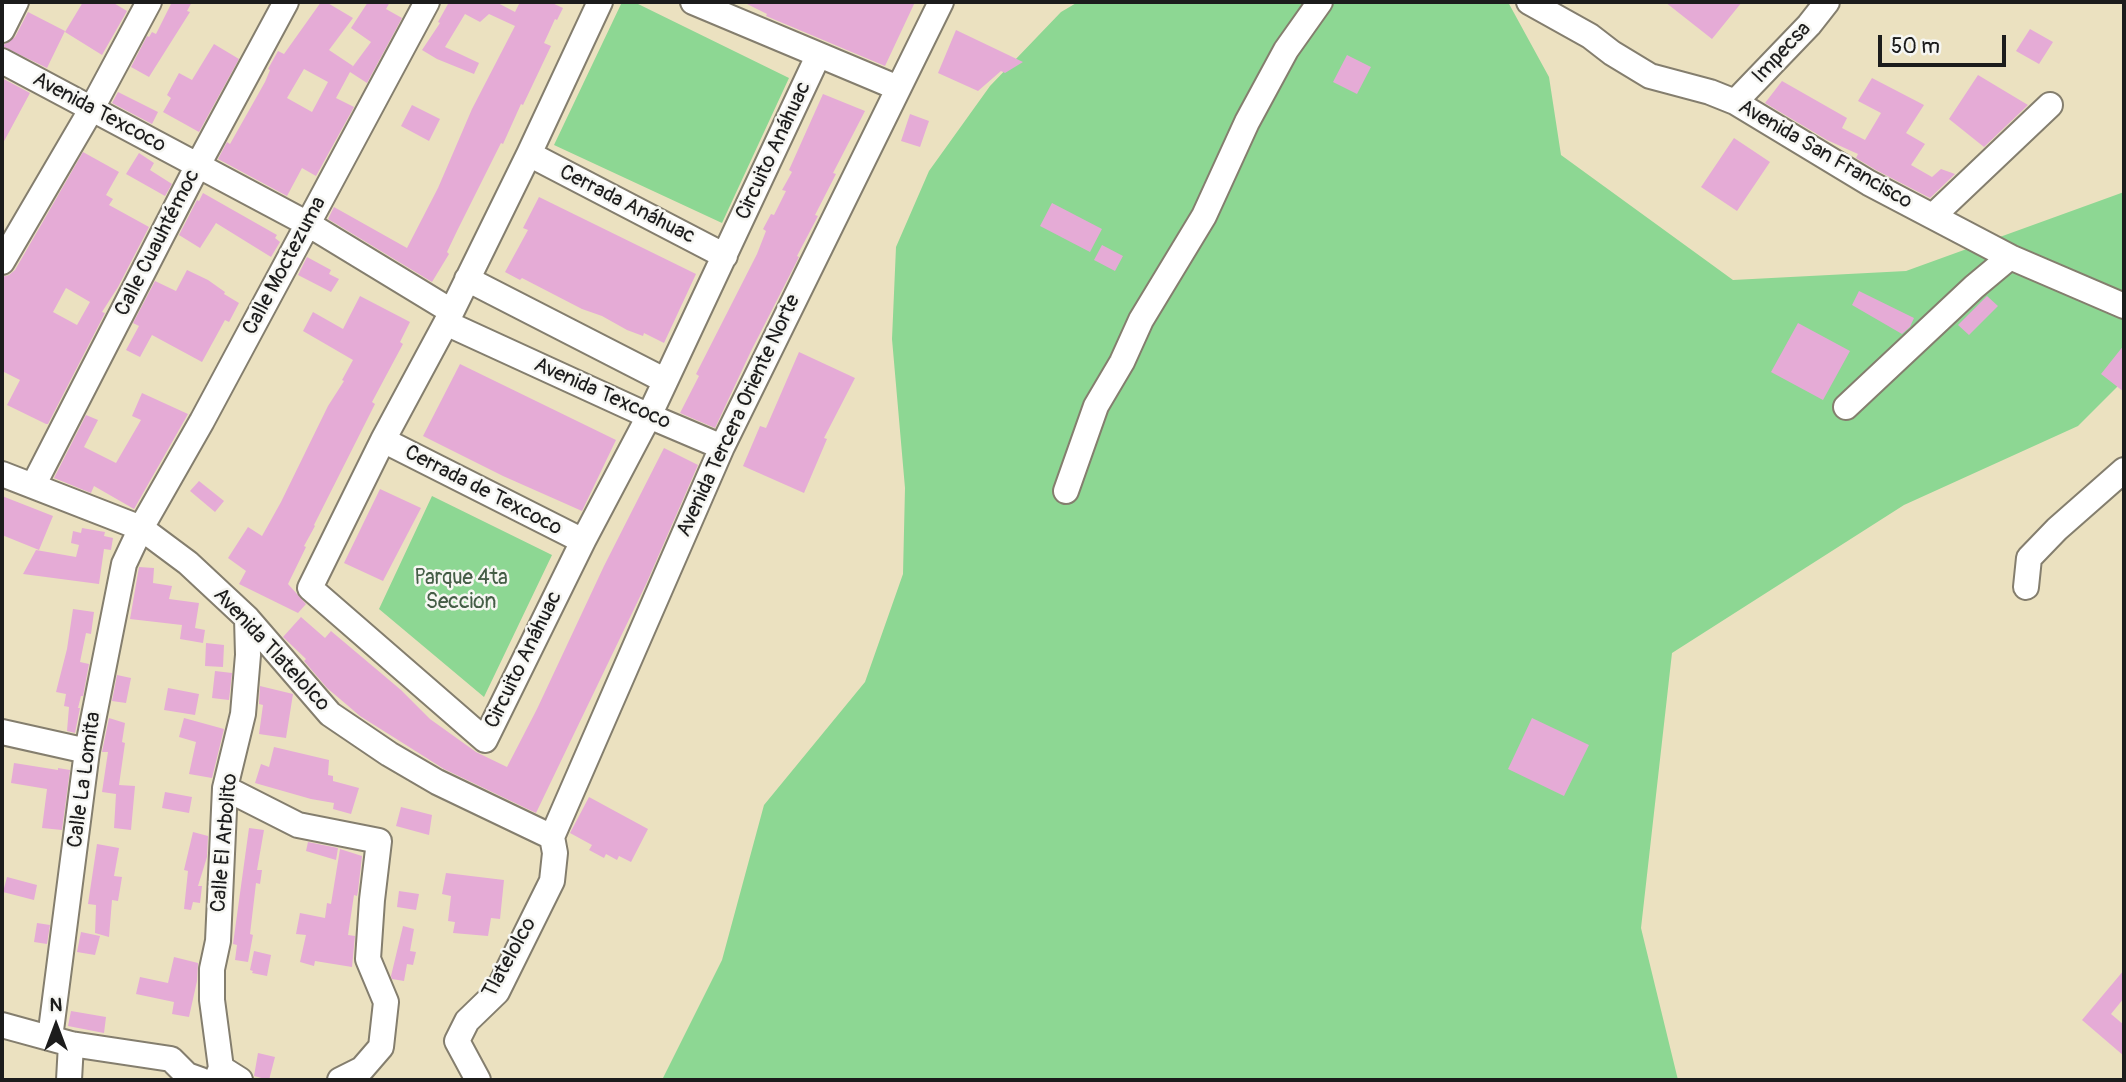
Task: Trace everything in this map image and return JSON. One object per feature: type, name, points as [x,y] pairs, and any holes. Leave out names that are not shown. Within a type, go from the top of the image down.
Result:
[{"type":"street","points":[[2,30],[16,2]]},
{"type":"street","points":[[2,262],[91,110],[149,2]]},
{"type":"street","name":"Calle Cuauhtémoc","points":[[33,486],[198,165],[286,2]]},
{"type":"street","name":"Calle Moctezuma","points":[[141,528],[202,421],[427,2]]},
{"type":"street","name":"Circuito Anáhuac","points":[[600,2],[529,154],[310,588],[485,740],[583,541],[649,416],[818,55],[693,2]]},
{"type":"street","name":"Avenida Tercera Oriente Norte","points":[[552,838],[722,447],[941,2]]},
{"type":"street","points":[[1066,491],[1096,406],[1122,362],[1141,320],[1204,216],[1247,122],[1286,50],[1320,2]]},
{"type":"street","name":"Avenida San Francisco","points":[[1529,2],[1590,36],[1650,76],[1710,92],[1735,102],[1869,183],[2010,257],[2124,306]]},
{"type":"street","name":"Impecsa","points":[[1735,102],[1809,25],[1827,2]]},
{"type":"street","points":[[818,55],[898,88]]},
{"type":"street","name":"Avenida Texcoco","points":[[2,61],[308,224],[448,317],[649,416],[722,447]]},
{"type":"street","points":[[1933,216],[2050,105]]},
{"type":"street","name":"Cerrada Anáhuac","points":[[529,154],[725,256]]},
{"type":"street","points":[[1846,407],[1974,287],[2010,257]]},
{"type":"street","points":[[467,279],[664,380]]},
{"type":"street","name":"Cerrada de Texcoco","points":[[383,440],[583,541]]},
{"type":"street","points":[[2026,587],[2029,558],[2057,529],[2124,470]]},
{"type":"street","name":"Avenida Tlatelolco","points":[[2,474],[141,528],[188,563],[247,618],[330,714],[389,754],[437,782],[552,838]]},
{"type":"street","name":"Calle La Lomita","points":[[69,1080],[60,1041],[87,751],[124,564],[141,528]]},
{"type":"street","name":"Calle El Arbolito","points":[[219,1077],[212,969],[218,941],[225,788],[243,714],[248,655],[247,618]]},
{"type":"street","points":[[2,732],[87,751]]},
{"type":"street","points":[[225,788],[298,825],[379,841],[368,959],[386,1002],[381,1046],[362,1069],[340,1080]]},
{"type":"street","name":"Tlatelolco","points":[[478,1080],[457,1041],[467,1021],[497,992],[552,881],[555,867],[552,838]]},
{"type":"street","points":[[2,1025],[60,1041],[171,1059],[187,1076],[219,1077]]},
{"type":"green space","points":[[622,2],[634,2],[789,78],[722,223],[554,145]]},
{"type":"green space","points":[[1078,2],[1508,2],[1549,77],[1561,155],[1733,280],[1906,271],[2124,192],[2124,380],[2078,426],[1904,505],[1672,653],[1641,928],[1678,1080],[662,1080],[722,960],[764,805],[865,682],[903,574],[905,488],[892,339],[896,247],[929,171],[990,86],[1061,12]]},
{"type":"green space","name":"Parque 4ta Seccion","points":[[432,496],[552,555],[484,697],[379,609]]},
{"type":"building","points":[[83,2],[112,2],[127,11],[102,55],[65,32]]},
{"type":"building","points":[[172,2],[192,2],[187,11],[190,12],[149,77],[131,67],[147,36],[152,32],[156,34]]},
{"type":"building","points":[[321,2],[326,2],[353,18],[329,50],[353,66],[351,69],[371,42],[351,28],[368,2],[390,2],[386,9],[402,18],[367,83],[350,72],[336,98],[354,107],[316,176],[302,168],[287,196],[218,159],[227,142],[230,144],[265,82],[270,70],[268,69],[278,51],[284,54]],"holes":[[[304,69],[328,82],[312,112],[287,98]]]},
{"type":"building","points":[[443,2],[496,2],[515,12],[520,2],[550,2],[563,8],[544,43],[551,46],[523,105],[521,104],[457,231],[447,252],[449,254],[432,282],[328,219],[334,207],[407,248],[438,188],[472,109],[515,26],[489,14],[480,22],[465,14],[445,47],[479,63],[474,74],[422,50],[440,23],[438,22],[448,4]]},
{"type":"building","points":[[743,2],[915,2],[885,66],[766,16],[767,14]]},
{"type":"building","points":[[1665,2],[1742,2],[1712,39]]},
{"type":"building","points":[[28,12],[65,31],[47,68],[2,46],[15,37]]},
{"type":"building","points":[[2030,29],[2053,42],[2039,64],[2016,51]]},
{"type":"building","points":[[956,30],[1023,62],[1005,73],[1001,71],[978,91],[938,73]]},
{"type":"building","points":[[214,44],[239,59],[199,132],[163,112],[171,98],[167,95],[179,73],[192,80]]},
{"type":"building","points":[[1347,55],[1371,67],[1357,94],[1333,82]]},
{"type":"building","points":[[1978,75],[2028,105],[1984,147],[1949,119]]},
{"type":"building","points":[[2,78],[30,93],[2,145]]},
{"type":"building","points":[[1872,78],[1924,105],[1906,133],[1925,144],[1911,165],[1932,177],[1941,169],[1955,174],[1930,198],[1876,170],[1856,158],[1858,154],[1827,140],[1765,103],[1782,81],[1847,118],[1842,128],[1865,140],[1881,113],[1858,101]]},
{"type":"building","points":[[118,92],[158,112],[152,124],[112,103]]},
{"type":"building","points":[[823,94],[865,111],[833,173],[836,174],[815,215],[818,216],[797,256],[799,257],[715,428],[680,413],[699,376],[696,374],[757,254],[766,231],[763,229],[771,214],[774,215],[786,191],[782,190],[792,172],[789,170]]},
{"type":"building","points":[[412,105],[440,119],[429,141],[401,126]]},
{"type":"building","points":[[910,114],[929,121],[920,147],[901,141]]},
{"type":"building","points":[[1734,138],[1770,162],[1737,211],[1701,187]]},
{"type":"building","points":[[83,152],[119,172],[106,195],[113,199],[109,205],[149,227],[102,312],[105,313],[48,424],[7,405],[20,380],[2,371],[2,277],[15,270]],"holes":[[[66,288],[90,302],[77,325],[53,312]]]},
{"type":"building","points":[[139,153],[154,163],[150,170],[172,184],[165,196],[126,174]]},
{"type":"building","points":[[203,193],[277,235],[275,238],[280,242],[271,257],[216,223],[200,248],[179,235]]},
{"type":"building","points":[[539,197],[696,274],[664,343],[644,333],[643,336],[627,330],[505,272],[528,230],[523,228]]},
{"type":"building","points":[[1052,203],[1102,229],[1090,252],[1040,226]]},
{"type":"building","points":[[1102,245],[1123,256],[1115,271],[1094,260]]},
{"type":"building","points":[[307,257],[331,270],[329,274],[339,279],[331,292],[298,275]]},
{"type":"building","points":[[187,270],[208,280],[239,303],[229,322],[225,320],[202,362],[152,335],[140,357],[126,350],[139,326],[133,323],[155,281],[176,291]]},
{"type":"building","points":[[1859,291],[1914,318],[1910,327],[1902,334],[1852,305]]},
{"type":"building","points":[[360,296],[410,322],[400,342],[403,344],[372,402],[375,404],[314,525],[288,584],[306,604],[298,613],[239,584],[246,571],[228,558],[248,527],[262,536],[353,360],[303,331],[313,312],[343,329]]},
{"type":"building","points":[[1987,296],[1998,306],[1969,335],[1958,325]]},
{"type":"building","points":[[1798,323],[1850,351],[1823,400],[1771,372]]},
{"type":"building","points":[[2124,345],[2124,392],[2101,374]]},
{"type":"building","points":[[799,352],[855,378],[824,438],[827,439],[804,493],[743,466],[760,426],[766,428]]},
{"type":"building","points":[[460,364],[616,440],[582,511],[423,436]]},
{"type":"building","points":[[142,393],[188,414],[134,509],[94,486],[91,493],[54,478],[86,415],[98,420],[84,447],[116,463],[141,420],[132,416]]},
{"type":"building","points":[[664,448],[698,465],[647,582],[536,813],[444,769],[360,716],[327,688],[304,661],[306,659],[283,637],[301,617],[325,638],[331,631],[401,690],[430,719],[476,752],[507,767]]},
{"type":"building","points":[[199,481],[224,501],[215,512],[190,491]]},
{"type":"building","points":[[380,489],[421,508],[383,581],[344,563]]},
{"type":"building","points":[[2,496],[53,516],[39,550],[2,535]]},
{"type":"building","points":[[82,528],[105,532],[104,536],[113,538],[111,550],[104,549],[99,584],[23,574],[36,550],[76,557],[79,545],[71,543],[73,531],[81,533]]},
{"type":"building","points":[[139,567],[154,568],[153,583],[172,586],[169,599],[199,603],[195,628],[205,630],[203,643],[180,639],[182,625],[130,619]]},
{"type":"building","points":[[73,609],[94,612],[91,634],[86,633],[80,662],[89,664],[75,733],[67,731],[69,707],[64,706],[66,694],[56,692],[67,649]]},
{"type":"building","points":[[206,643],[224,645],[223,667],[205,666]]},
{"type":"building","points":[[215,671],[232,673],[229,700],[212,698]]},
{"type":"building","points":[[117,675],[131,678],[126,703],[112,701]]},
{"type":"building","points":[[260,686],[293,694],[286,738],[259,734],[263,705],[259,704]]},
{"type":"building","points":[[168,688],[199,694],[195,715],[164,710]]},
{"type":"building","points":[[109,718],[125,723],[119,785],[135,786],[131,830],[114,828],[116,794],[102,792],[108,752],[102,752]]},
{"type":"building","points":[[184,718],[224,729],[212,778],[189,774],[196,742],[179,737]]},
{"type":"building","points":[[1532,718],[1589,745],[1564,796],[1508,769]]},
{"type":"building","points":[[274,747],[329,760],[328,775],[333,776],[333,781],[359,788],[351,814],[333,809],[334,803],[255,783],[261,764],[269,767]]},
{"type":"building","points":[[14,763],[70,770],[62,830],[42,828],[47,789],[11,783]]},
{"type":"building","points":[[165,792],[192,797],[189,813],[162,808]]},
{"type":"building","points":[[589,797],[648,829],[631,862],[619,856],[617,860],[606,854],[604,858],[589,850],[592,845],[570,833]]},
{"type":"building","points":[[401,807],[432,815],[429,835],[396,826]]},
{"type":"building","points":[[249,828],[264,830],[257,870],[262,870],[260,884],[256,883],[250,934],[253,935],[248,962],[235,960],[237,945],[233,944]]},
{"type":"building","points":[[193,832],[208,836],[207,857],[198,886],[202,886],[200,903],[193,902],[191,910],[184,909],[188,871],[184,870]]},
{"type":"building","points":[[308,842],[338,848],[336,860],[306,851]]},
{"type":"building","points":[[97,844],[119,848],[114,876],[122,877],[118,901],[112,900],[109,937],[95,933],[96,905],[88,904]]},
{"type":"building","points":[[340,849],[362,856],[358,891],[357,896],[354,895],[348,935],[355,936],[352,967],[315,961],[314,966],[300,962],[306,935],[296,934],[300,913],[325,918],[327,903],[331,904]]},
{"type":"building","points":[[446,873],[504,880],[500,919],[491,918],[488,936],[453,933],[455,922],[448,921],[451,896],[442,894]]},
{"type":"building","points":[[7,877],[37,885],[34,900],[3,892]]},
{"type":"building","points":[[399,891],[419,894],[416,910],[397,907]]},
{"type":"building","points":[[37,923],[50,925],[47,944],[34,942]]},
{"type":"building","points":[[403,926],[414,929],[410,951],[416,952],[413,965],[407,964],[404,981],[392,979],[391,976]]},
{"type":"building","points":[[81,932],[100,936],[95,955],[77,952]]},
{"type":"building","points":[[254,951],[271,955],[267,976],[252,973],[250,970]]},
{"type":"building","points":[[174,957],[198,963],[189,1017],[172,1014],[174,1002],[136,994],[140,977],[168,983]]},
{"type":"building","points":[[2124,970],[2124,998],[2111,1014],[2124,1025],[2124,1056],[2082,1020]]},
{"type":"building","points":[[71,1011],[106,1017],[104,1033],[68,1026]]},
{"type":"building","points":[[258,1053],[275,1057],[269,1080],[254,1076]]}]
